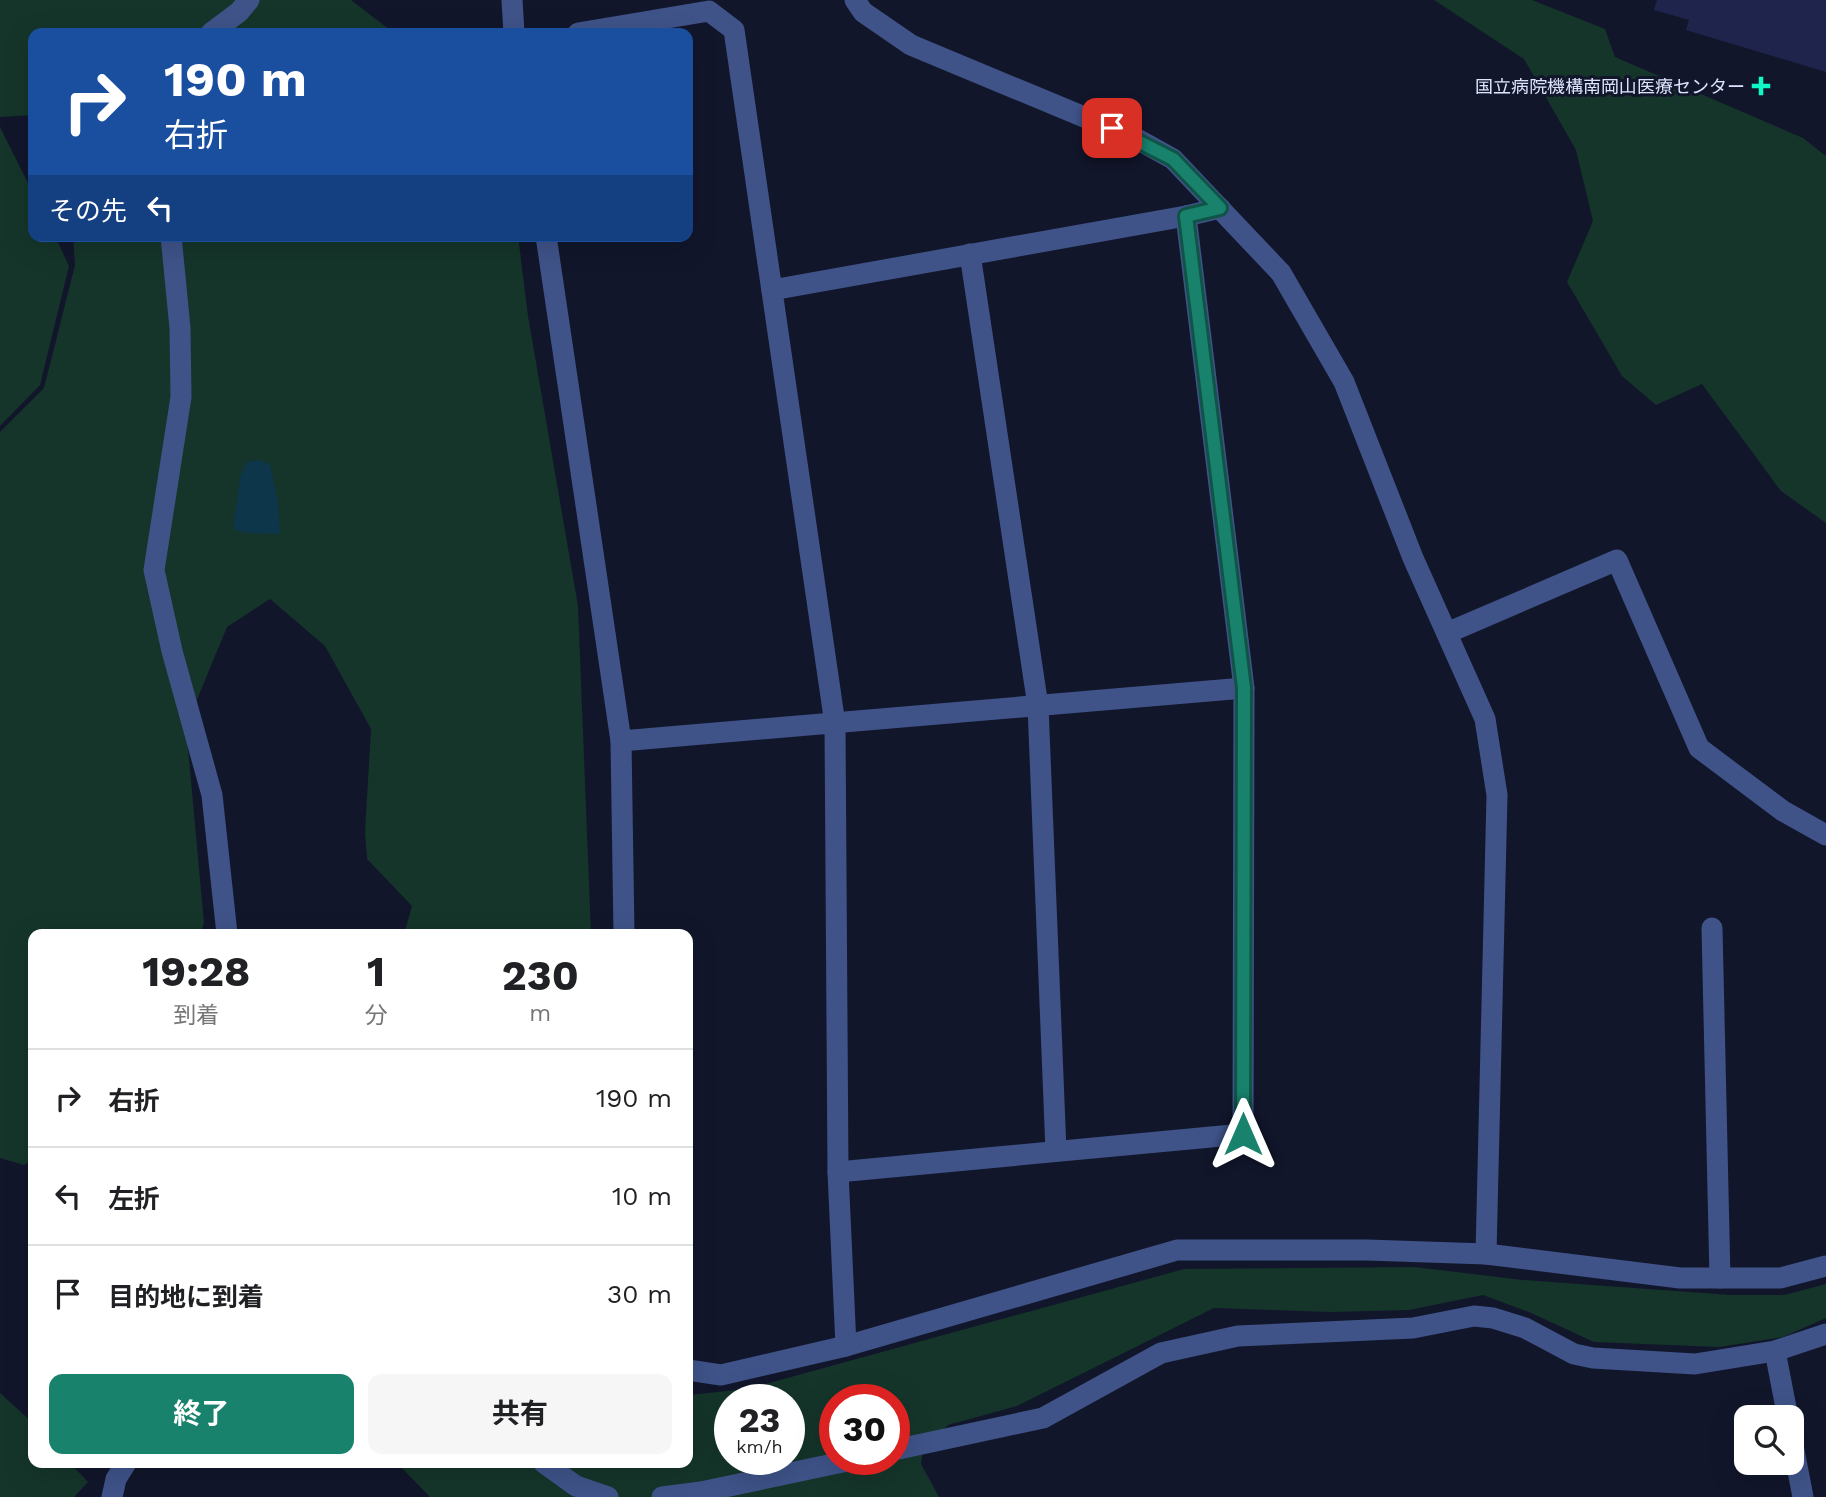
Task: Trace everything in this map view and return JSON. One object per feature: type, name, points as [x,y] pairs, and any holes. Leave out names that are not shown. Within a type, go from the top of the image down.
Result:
[{"type":"street","points":[[218,28],[239,12],[249,0]]},
{"type":"street","points":[[512,0],[513,28]]},
{"type":"street","points":[[855,0],[863,12],[911,45],[1137,139],[1173,159],[1281,273],[1345,382],[1413,558],[1485,719],[1497,795],[1486,1254]]},
{"type":"street","points":[[608,28],[709,11],[734,30],[835,724],[838,1172],[846,1346]]},
{"type":"street","points":[[772,290],[1220,208]]},
{"type":"street","points":[[838,1172],[1243,1134],[1244,688],[1186,216]]},
{"type":"street","points":[[172,242],[180,328],[181,397],[154,570],[172,651],[212,795],[226,929]]},
{"type":"street","points":[[547,242],[621,741],[624,929]]},
{"type":"street","points":[[970,254],[1038,706],[1056,1151]]},
{"type":"street","points":[[1447,633],[1617,560],[1699,748],[1783,811],[1826,835]]},
{"type":"street","points":[[621,741],[1244,688]]},
{"type":"street","points":[[1712,929],[1720,1278]]},
{"type":"street","points":[[693,1371],[721,1375],[846,1346],[1177,1250],[1367,1250],[1486,1254],[1680,1278],[1780,1278],[1826,1266]]},
{"type":"street","points":[[910,1447],[1043,1418],[1161,1353],[1238,1336],[1413,1328],[1474,1316],[1493,1318],[1525,1328],[1574,1354],[1593,1358],[1695,1364],[1775,1351],[1826,1334]]},
{"type":"street","points":[[1775,1351],[1785,1405]]},
{"type":"street","points":[[662,1497],[701,1492],[819,1467]]},
{"type":"street","points":[[112,1497],[116,1479],[123,1468]]},
{"type":"street","points":[[551,1468],[576,1486],[608,1497]]},
{"type":"street","points":[[1799,1475],[1803,1497]]},
{"type":"green space","points":[[0,0],[351,0],[387,28],[28,28],[28,115],[0,117]]},
{"type":"green space","points":[[1434,0],[1532,0],[1605,29],[1615,57],[1803,138],[1826,156],[1826,523],[1781,491],[1702,384],[1656,405],[1622,376],[1567,282],[1593,221],[1576,150],[1524,59]]},
{"type":"green space","points":[[0,127],[28,183],[28,242],[58,242],[69,266],[40,385],[0,426]]},
{"type":"green space","points":[[73,242],[519,242],[528,316],[578,606],[591,929],[405,929],[412,906],[367,859],[365,832],[371,729],[325,646],[270,599],[227,627],[186,726],[204,923],[202,929],[28,929],[28,1163],[24,1165],[0,1158],[0,432],[44,388],[75,265]]},
{"type":"green space","points":[[1414,1267],[1523,1280],[1730,1295],[1784,1295],[1826,1284],[1826,1318],[1783,1337],[1719,1347],[1594,1342],[1529,1312],[1483,1295],[1409,1310],[1332,1312],[1214,1308],[1017,1406],[948,1425],[923,1450],[921,1464],[939,1497],[430,1497],[402,1468],[693,1468],[693,1394],[714,1392],[714,1475],[805,1475],[805,1384],[765,1384],[1184,1269]]},
{"type":"green space","points":[[0,1393],[28,1418],[28,1468],[75,1468],[88,1482],[74,1497],[0,1497]]},
{"type":"water","points":[[258,460],[270,464],[278,502],[280,534],[248,533],[233,529],[240,477],[247,462]]},
{"type":"building","points":[[1657,0],[1826,0],[1826,72],[1686,30],[1689,20],[1654,10]]},
{"type":"place","name":"国立病院機構南岡山医療センター","points":[[1761,86]]},
{"type":"route","points":[[1112,128],[1173,159],[1220,208],[1186,216],[1244,688],[1243,1134]]}]
